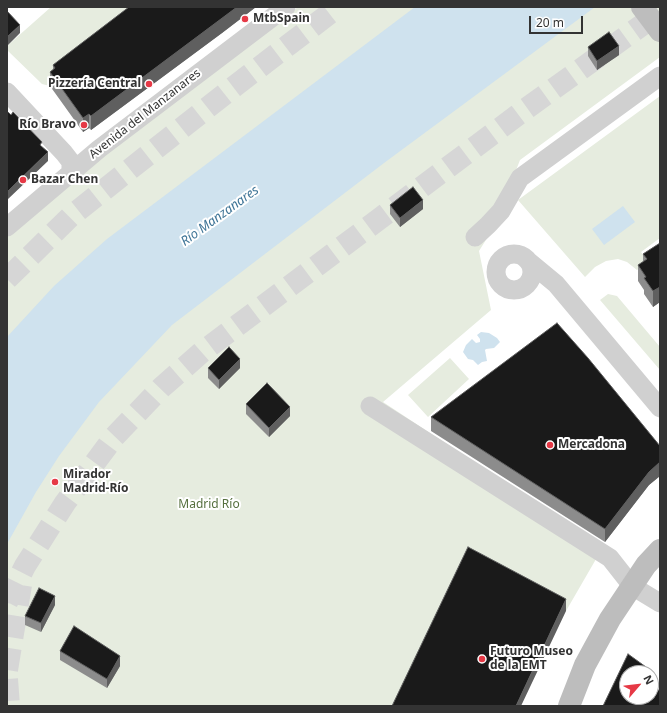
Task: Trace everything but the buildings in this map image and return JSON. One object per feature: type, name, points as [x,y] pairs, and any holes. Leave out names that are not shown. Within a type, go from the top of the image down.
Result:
[{"type":"street","name":"Avenida del Manzanares","points":[[7,226],[105,144],[286,7]]},
{"type":"street","points":[[642,7],[660,31]]},
{"type":"street","points":[[476,237],[501,211],[520,178],[660,76]]},
{"type":"street","points":[[7,93],[64,153],[71,162],[71,172]]},
{"type":"street","points":[[527,260],[531,265],[532,271],[529,283],[524,287],[519,290],[507,289],[498,282],[496,270],[500,259],[505,256],[517,254],[527,260],[556,284],[660,408]]},
{"type":"street","points":[[524,287],[556,284]]},
{"type":"street","points":[[370,406],[610,558],[632,586],[660,603]]},
{"type":"street","points":[[569,706],[585,665],[600,636],[646,565],[660,550]]},
{"type":"green space","points":[[51,7],[149,7],[50,86],[42,84],[7,50],[7,46]]},
{"type":"green space","name":"Madrid Río","points":[[298,7],[660,7],[660,57],[520,160],[494,227],[479,251],[491,310],[383,402],[603,547],[566,611],[397,706],[7,706],[7,236],[104,151]]},
{"type":"green space","points":[[660,96],[660,238],[641,252],[648,262],[637,270],[627,262],[618,259],[606,261],[595,267],[585,277],[518,200]]},
{"type":"green space","points":[[608,294],[617,296],[660,347],[660,370],[600,300]]},
{"type":"green space","points":[[450,358],[469,379],[428,417],[408,395]]},
{"type":"water","name":"Río Manzanares","points":[[415,7],[595,7],[384,163],[172,325],[99,402],[59,456],[36,492],[7,544],[7,337],[54,286],[107,239]]},
{"type":"water","points":[[623,206],[635,222],[604,245],[592,229]]},
{"type":"water","points":[[481,332],[489,333],[500,342],[494,348],[485,350],[487,361],[478,365],[473,360],[468,359],[463,352],[466,345],[472,339],[476,343],[480,342],[477,335]]},
{"type":"tunnel","points":[[7,279],[71,216],[231,89],[338,7]]},
{"type":"tunnel","points":[[7,602],[25,566],[65,503],[114,437],[161,388],[202,352],[523,111],[660,12]]},
{"type":"tunnel","points":[[7,670],[21,585]]},
{"type":"tunnel","points":[[7,679],[9,706]]},
{"type":"place","name":"MtbSpain","points":[[245,19]]},
{"type":"place","name":"Pizzería Central","points":[[149,84]]},
{"type":"place","name":"Río Bravo","points":[[84,125]]},
{"type":"place","name":"Bazar Chen","points":[[23,180]]},
{"type":"place","name":"Mercadona","points":[[550,445]]},
{"type":"place","name":"Mirador Madrid-Río","points":[[55,482]]},
{"type":"place","name":"Futuro Museo de la EMT","points":[[482,659]]}]
